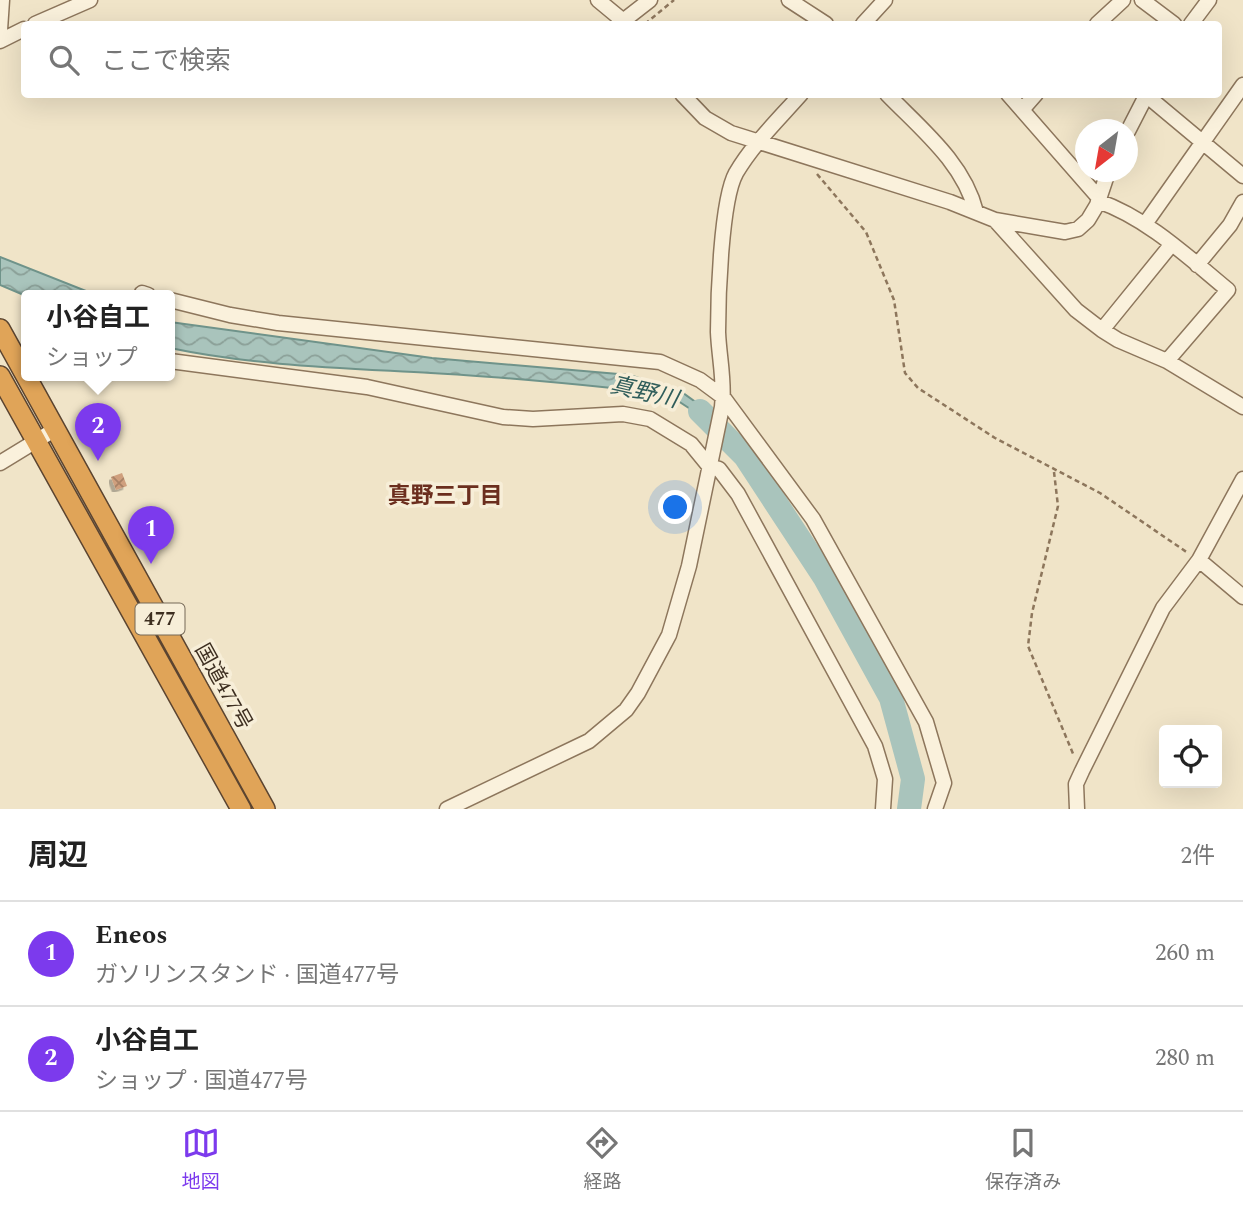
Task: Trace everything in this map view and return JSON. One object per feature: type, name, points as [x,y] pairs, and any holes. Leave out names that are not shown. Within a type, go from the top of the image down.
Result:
[{"type":"highway","name":"国道477号","points":[[0,329],[21,368]]},
{"type":"highway","name":"国道477号","points":[[0,376],[241,809]]},
{"type":"highway","name":"国道477号","points":[[28,381],[265,809]]},
{"type":"street","points":[[0,30],[2,0]]},
{"type":"street","points":[[42,21],[90,0]]},
{"type":"street","points":[[598,0],[623,21]]},
{"type":"street","points":[[627,21],[649,0]]},
{"type":"street","points":[[789,0],[822,21]]},
{"type":"street","points":[[866,21],[885,0]]},
{"type":"street","points":[[1100,21],[1123,0]]},
{"type":"street","points":[[1142,0],[1170,21]]},
{"type":"street","points":[[1193,21],[1209,0]]},
{"type":"street","points":[[0,41],[21,30]]},
{"type":"street","points":[[1144,224],[1243,85]]},
{"type":"street","points":[[686,98],[705,118],[732,133],[995,220],[1065,232],[1077,229],[1088,220],[1104,182]]},
{"type":"street","points":[[447,809],[589,741],[626,710],[669,635],[690,566],[722,402],[718,299],[729,191],[736,174],[759,142],[798,98]]},
{"type":"street","points":[[891,98],[938,146],[972,196],[975,212]]},
{"type":"street","points":[[1012,98],[1098,200],[1119,208],[1144,224],[1228,290],[1167,361]]},
{"type":"street","points":[[1022,110],[1032,98]]},
{"type":"street","points":[[1134,119],[1145,98]]},
{"type":"street","points":[[1151,98],[1243,176]]},
{"type":"street","points":[[1197,265],[1230,225],[1243,202]]},
{"type":"street","points":[[995,220],[1076,310],[1102,330],[1118,340],[1167,361],[1243,407]]},
{"type":"street","points":[[1102,330],[1171,245]]},
{"type":"street","points":[[175,301],[278,323],[660,362],[700,380],[722,402],[813,519],[926,722],[944,783],[935,809]]},
{"type":"street","points":[[175,362],[378,389],[503,417],[533,419],[623,414],[650,419],[691,444],[719,469],[738,494],[849,695],[875,746],[884,779],[883,809]]},
{"type":"street","points":[[0,463],[54,429]]},
{"type":"street","points":[[1077,809],[1076,784],[1163,608],[1199,560],[1243,479]]},
{"type":"street","points":[[1199,560],[1243,597]]},
{"type":"path","points":[[649,21],[674,0]]},
{"type":"path","points":[[796,156],[831,187],[866,232],[894,300],[905,373],[918,388],[995,438],[1054,472],[1100,493],[1199,560]]},
{"type":"path","points":[[1054,472],[1058,506],[1032,613],[1028,646],[1065,740],[1082,771]]},
{"type":"water","points":[[0,257],[84,290],[21,290],[21,294],[0,285]]},
{"type":"water","points":[[175,323],[432,358],[630,375],[683,393],[712,414],[710,422],[672,397],[617,394],[612,388],[300,365],[175,349]]},
{"type":"building","points":[[122,473],[127,486],[116,490],[111,477]]},
{"type":"waterway","name":"真野川","points":[[700,411],[745,456],[825,578],[891,698],[913,779],[909,809]]},
{"type":"place","name":"小谷自工","points":[[98,461]]},
{"type":"place","name":"Eneos","points":[[151,564]]},
{"type":"district","name":"真野三丁目","points":[[445,496]]}]
